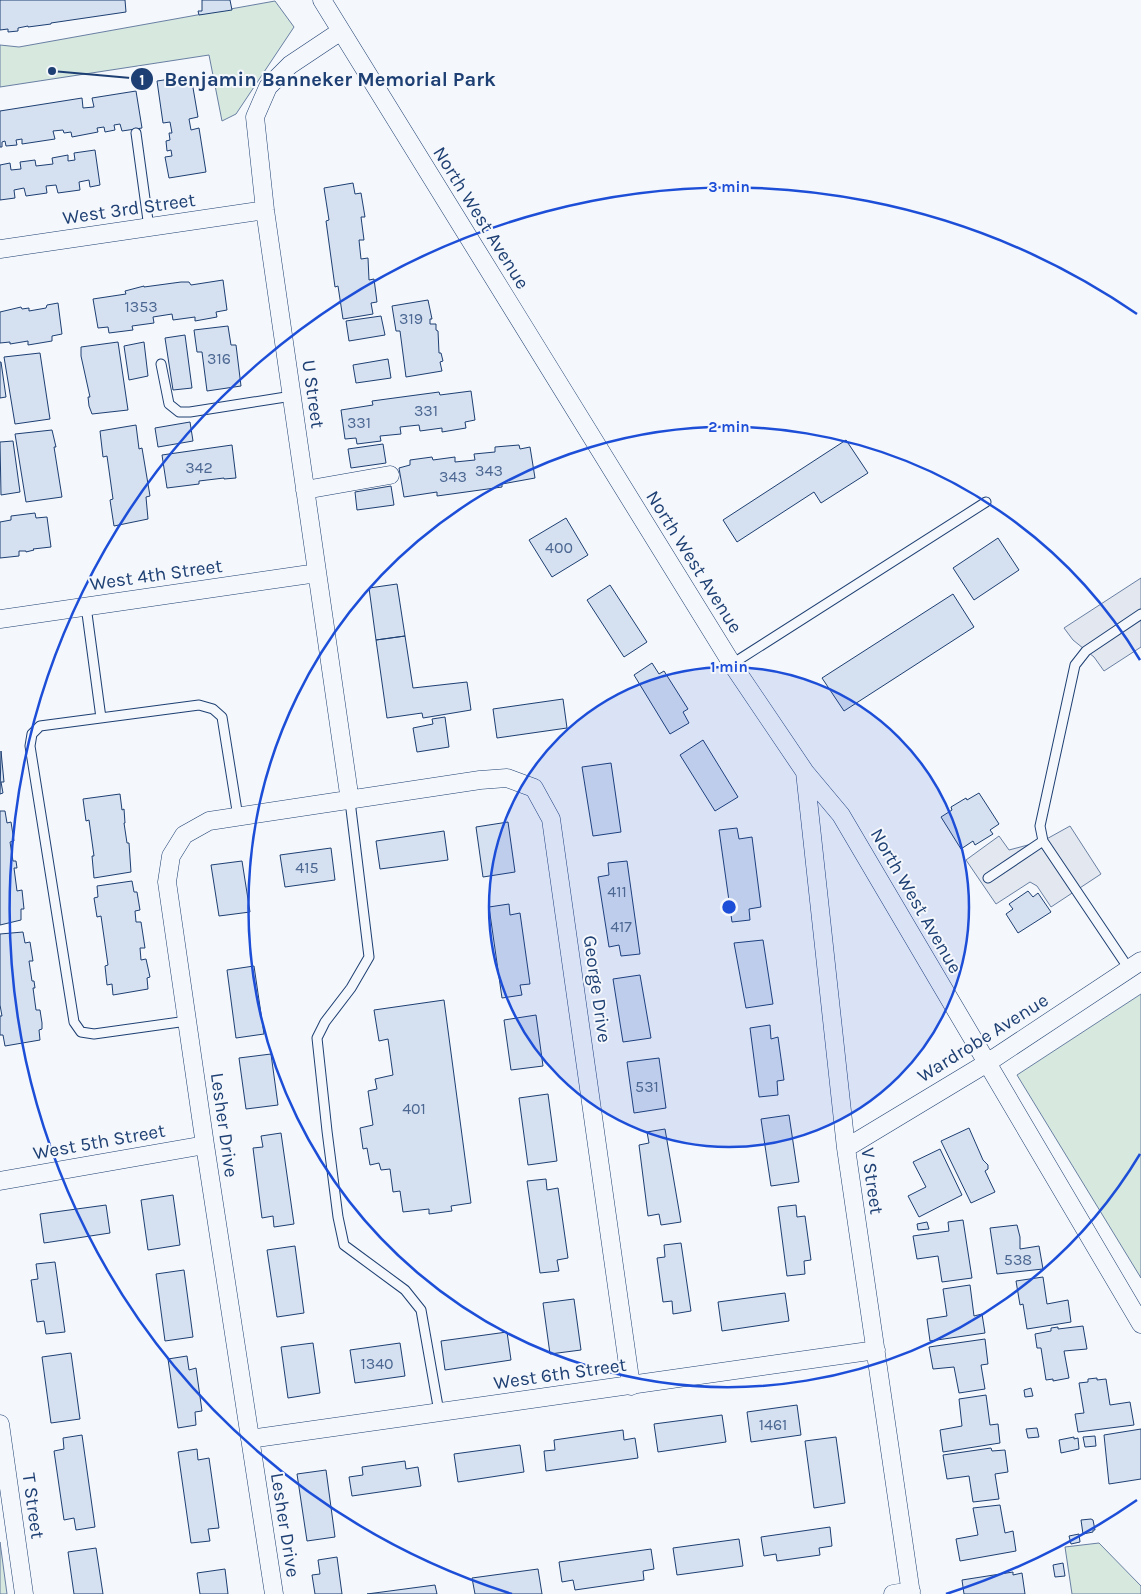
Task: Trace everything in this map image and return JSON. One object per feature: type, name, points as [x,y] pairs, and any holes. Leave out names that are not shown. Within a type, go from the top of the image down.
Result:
[{"type":"street","name":"North West Avenue","points":[[322,0],[732,664],[805,772],[842,815],[1141,1324]]},
{"type":"street","name":"U Street","points":[[341,31],[290,65],[268,87],[255,117],[265,210],[350,800]]},
{"type":"street","name":"West 3rd Street","points":[[0,250],[265,210]]},
{"type":"street","points":[[305,490],[390,475]]},
{"type":"street","name":"West 4th Street","points":[[0,619],[317,573]]},
{"type":"street","name":"V Street","points":[[805,772],[846,1148],[911,1593]]},
{"type":"street","name":"George Drive","points":[[350,800],[480,780],[507,778],[534,788],[551,819],[631,1386]]},
{"type":"street","name":"Lesher Drive","points":[[274,1594],[205,1144],[168,882],[171,856],[184,834],[209,821],[350,800]]},
{"type":"street","name":"Wardrobe Avenue","points":[[846,1148],[987,1063],[1135,965]]},
{"type":"street","name":"West 5th Street","points":[[0,1181],[205,1144]]},
{"type":"street","name":"West 6th Street","points":[[250,1439],[876,1350]]},
{"type":"street","name":"T Street","points":[[0,1424],[24,1594]]},
{"type":"street","points":[[893,1594],[911,1593]]},
{"type":"lane","points":[[136,133],[149,228]]},
{"type":"lane","points":[[161,364],[169,404],[179,412],[190,412],[292,396]]},
{"type":"lane","points":[[732,664],[986,502]]},
{"type":"lane","points":[[86,606],[101,718]]},
{"type":"lane","points":[[1135,965],[1043,841],[1040,826],[1075,665],[1086,651],[1141,614]]},
{"type":"lane","points":[[188,1021],[94,1034],[81,1032],[74,1022],[30,746],[32,734],[40,726],[199,705],[213,709],[222,717],[238,817]]},
{"type":"lane","points":[[350,800],[369,957],[351,988],[324,1022],[317,1038],[326,1131],[338,1217],[344,1244],[406,1290],[421,1310],[439,1412]]},
{"type":"lane","points":[[988,878],[1043,841]]},
{"type":"shaded area","points":[[275,1],[294,27],[236,114],[222,121],[209,55],[0,87],[0,45],[19,47]]},
{"type":"shaded area","points":[[1141,578],[1141,647],[1104,671],[1094,657],[1073,640],[1064,628]]},
{"type":"shaded area","points":[[1070,826],[1101,874],[1051,907],[1037,886],[1030,882],[996,904],[966,860],[999,836],[1009,850],[1043,841]]},
{"type":"shaded area","points":[[1141,994],[1141,1278],[1017,1075]]},
{"type":"shaded area","points":[[0,1542],[7,1594],[0,1594]]},
{"type":"shaded area","points":[[1099,1543],[1141,1586],[1141,1594],[1072,1594],[1065,1547]]},
{"type":"building","points":[[0,0],[125,0],[126,12],[28,26],[18,28],[18,31],[8,32],[8,29],[0,30]]},
{"type":"building","points":[[202,0],[230,0],[232,10],[199,15],[198,11],[202,11]]},
{"type":"building","points":[[191,76],[198,117],[189,119],[191,130],[199,128],[206,172],[169,178],[165,157],[172,156],[171,150],[167,151],[166,141],[170,140],[169,133],[172,133],[170,122],[163,123],[157,81]]},
{"type":"building","points":[[136,91],[142,128],[122,131],[120,124],[114,125],[115,130],[105,132],[104,127],[97,128],[98,132],[72,137],[71,132],[64,133],[63,130],[53,131],[55,139],[22,144],[22,139],[16,140],[17,145],[6,146],[5,141],[2,142],[2,147],[0,147],[0,111],[82,98],[83,108],[94,107],[92,98]]},
{"type":"building","points":[[95,150],[100,185],[90,187],[89,180],[79,182],[80,190],[58,193],[56,185],[46,186],[47,193],[26,196],[24,188],[14,190],[15,198],[0,200],[0,165],[10,163],[11,170],[21,169],[20,162],[35,160],[36,166],[53,164],[52,158],[68,155],[68,161],[75,160],[74,153]]},
{"type":"building","points":[[353,183],[355,194],[361,193],[365,217],[361,217],[364,240],[359,240],[361,259],[368,258],[369,280],[374,279],[377,302],[371,303],[373,314],[343,319],[338,286],[335,287],[326,221],[329,220],[324,188]]},
{"type":"building","points":[[223,280],[227,310],[216,312],[217,317],[195,321],[195,317],[173,320],[172,314],[153,317],[154,323],[132,326],[133,330],[109,333],[108,327],[98,328],[93,299],[126,294],[125,291],[144,286],[181,282],[189,282],[191,285]]},
{"type":"building","points":[[428,300],[432,319],[430,319],[430,324],[436,324],[436,330],[438,331],[439,353],[441,353],[443,361],[440,362],[442,371],[406,377],[400,331],[396,331],[392,306]]},
{"type":"building","points":[[58,303],[62,334],[52,336],[52,341],[28,345],[28,341],[10,344],[10,342],[0,343],[0,312],[21,307],[22,309],[29,308],[29,311],[46,308],[47,305]]},
{"type":"building","points":[[381,316],[385,335],[349,341],[346,321]]},
{"type":"building","points":[[228,326],[231,345],[236,345],[241,386],[207,391],[202,352],[197,352],[194,330]]},
{"type":"building","points":[[185,335],[192,388],[173,390],[165,338]]},
{"type":"building","points":[[118,342],[128,410],[92,414],[89,406],[88,397],[90,397],[81,356],[81,347]]},
{"type":"building","points":[[144,342],[148,376],[129,380],[124,346]]},
{"type":"building","points":[[40,353],[50,419],[15,424],[4,357]]},
{"type":"building","points":[[388,359],[391,378],[356,383],[353,365]]},
{"type":"building","points":[[0,362],[6,397],[0,398]]},
{"type":"building","points":[[471,391],[475,420],[465,422],[466,428],[442,432],[442,428],[420,431],[419,425],[400,427],[401,434],[380,436],[381,441],[357,444],[356,438],[345,439],[341,410],[373,405],[372,401],[439,392],[440,395]]},
{"type":"building","points":[[190,422],[193,441],[158,447],[155,428]]},
{"type":"building","points":[[136,425],[139,449],[142,448],[150,496],[146,497],[148,519],[114,526],[110,500],[113,499],[107,456],[103,457],[100,431]]},
{"type":"building","points":[[52,430],[62,497],[26,502],[15,434]]},
{"type":"building","points":[[846,440],[868,473],[821,503],[814,492],[737,542],[723,520]]},
{"type":"building","points":[[13,441],[20,492],[1,495],[0,442]]},
{"type":"building","points":[[383,444],[386,463],[351,468],[348,449]]},
{"type":"building","points":[[232,445],[236,478],[199,481],[199,484],[167,488],[162,455]]},
{"type":"building","points":[[519,445],[520,449],[530,447],[535,478],[502,484],[502,487],[437,496],[437,492],[404,497],[399,468],[410,465],[410,460],[432,457],[433,460],[455,457],[455,462],[475,460],[474,454],[495,452],[495,447]]},
{"type":"building","points":[[391,486],[394,505],[357,510],[355,492]]},
{"type":"building","points":[[35,513],[36,518],[47,517],[51,547],[33,549],[26,552],[19,551],[19,556],[0,558],[0,522],[11,520],[11,516]]},
{"type":"building","points":[[566,518],[588,555],[552,577],[529,540]]},
{"type":"building","points":[[998,538],[1019,570],[974,600],[953,568]]},
{"type":"building","points":[[397,584],[405,636],[376,640],[369,588]]},
{"type":"building","points":[[610,585],[647,642],[624,657],[587,600]]},
{"type":"building","points":[[953,594],[974,627],[844,711],[822,678]]},
{"type":"building","points":[[405,636],[413,688],[467,682],[471,710],[423,718],[422,713],[387,718],[376,640]]},
{"type":"building","points":[[652,663],[659,674],[664,671],[688,709],[683,712],[689,723],[670,734],[634,675]]},
{"type":"building","points":[[563,699],[567,728],[497,738],[493,709]]},
{"type":"building","points":[[445,717],[449,747],[417,752],[413,728],[433,724],[432,719]]},
{"type":"building","points":[[703,740],[738,797],[715,811],[680,755]]},
{"type":"building","points":[[1,751],[4,782],[1,782],[3,793],[0,794]]},
{"type":"building","points":[[611,763],[621,832],[593,836],[582,767]]},
{"type":"building","points":[[979,793],[999,824],[990,830],[993,834],[975,845],[973,841],[961,849],[941,817],[952,810],[951,807]]},
{"type":"building","points":[[120,794],[122,810],[124,809],[127,843],[129,843],[131,872],[94,878],[92,856],[94,856],[89,820],[86,821],[83,799]]},
{"type":"building","points":[[0,811],[5,811],[7,823],[11,822],[14,841],[10,842],[13,861],[16,861],[17,868],[14,868],[17,891],[22,890],[24,909],[21,909],[21,920],[0,925]]},
{"type":"building","points":[[508,822],[515,872],[483,877],[476,827]]},
{"type":"building","points":[[737,828],[739,839],[752,837],[761,907],[749,909],[750,920],[732,922],[719,830]]},
{"type":"building","points":[[444,831],[448,860],[380,869],[376,841]]},
{"type":"building","points":[[331,848],[335,880],[285,887],[280,855]]},
{"type":"building","points":[[242,861],[250,912],[219,916],[211,865]]},
{"type":"building","points":[[627,861],[640,954],[621,956],[619,945],[609,947],[598,877],[609,875],[608,863]]},
{"type":"building","points":[[132,881],[134,892],[137,892],[140,910],[135,911],[136,922],[141,922],[145,948],[140,948],[141,960],[146,959],[150,977],[147,978],[148,989],[113,995],[112,984],[107,985],[105,966],[108,965],[101,916],[97,917],[94,898],[98,897],[97,886]]},
{"type":"building","points":[[1028,891],[1033,897],[1038,893],[1051,912],[1018,933],[1006,914],[1013,909],[1009,904]]},
{"type":"building","points":[[509,904],[510,915],[520,913],[530,984],[520,985],[522,995],[502,998],[489,907]]},
{"type":"building","points":[[23,932],[25,943],[30,942],[33,961],[29,961],[35,988],[33,988],[36,1010],[40,1010],[42,1029],[39,1030],[40,1040],[5,1046],[3,1035],[0,1035],[0,1016],[2,1016],[0,1005],[0,934]]},
{"type":"building","points":[[763,940],[773,1004],[746,1008],[734,943]]},
{"type":"building","points":[[254,966],[264,1034],[236,1038],[227,970]]},
{"type":"building","points":[[640,975],[651,1038],[623,1042],[613,979]]},
{"type":"building","points":[[444,1000],[471,1203],[451,1206],[452,1211],[429,1214],[429,1209],[403,1212],[400,1191],[393,1192],[390,1169],[381,1170],[379,1163],[370,1165],[367,1148],[363,1149],[360,1128],[373,1125],[368,1091],[377,1089],[375,1079],[393,1075],[388,1039],[379,1041],[374,1010]]},
{"type":"building","points":[[536,1015],[543,1066],[511,1070],[504,1020]]},
{"type":"building","points":[[770,1025],[771,1039],[778,1037],[784,1080],[777,1081],[778,1095],[759,1097],[750,1028]]},
{"type":"building","points":[[271,1054],[278,1105],[246,1109],[239,1058]]},
{"type":"building","points":[[659,1058],[666,1108],[634,1113],[627,1062]]},
{"type":"building","points":[[548,1094],[557,1161],[528,1165],[519,1098]]},
{"type":"building","points":[[789,1115],[799,1182],[771,1186],[761,1119]]},
{"type":"building","points":[[969,1128],[983,1160],[988,1165],[988,1169],[985,1171],[995,1192],[971,1203],[941,1141]]},
{"type":"building","points":[[665,1129],[681,1222],[661,1225],[659,1214],[648,1216],[639,1145],[649,1143],[647,1132]]},
{"type":"building","points":[[281,1133],[294,1224],[274,1227],[273,1216],[262,1218],[253,1148],[263,1147],[261,1136]]},
{"type":"building","points":[[940,1149],[962,1195],[919,1217],[908,1196],[926,1187],[913,1162]]},
{"type":"building","points":[[546,1179],[547,1190],[558,1188],[568,1258],[557,1260],[559,1271],[540,1273],[527,1181]]},
{"type":"building","points":[[173,1195],[180,1245],[148,1250],[141,1200]]},
{"type":"building","points":[[106,1205],[110,1233],[44,1243],[40,1214]]},
{"type":"building","points":[[796,1205],[797,1217],[805,1216],[811,1260],[804,1261],[805,1274],[787,1276],[778,1207]]},
{"type":"building","points":[[963,1220],[972,1278],[942,1282],[938,1256],[917,1259],[913,1236],[949,1231],[948,1222]]},
{"type":"building","points":[[927,1222],[929,1229],[918,1230],[917,1224]]},
{"type":"building","points":[[1017,1225],[1020,1249],[1039,1246],[1043,1269],[997,1274],[990,1228]]},
{"type":"building","points":[[681,1243],[691,1311],[673,1314],[672,1301],[663,1302],[657,1258],[665,1257],[664,1245]]},
{"type":"building","points":[[295,1246],[304,1313],[277,1317],[267,1250]]},
{"type":"building","points":[[55,1262],[65,1332],[46,1334],[44,1321],[37,1322],[31,1280],[38,1279],[36,1264]]},
{"type":"building","points":[[184,1270],[193,1337],[165,1341],[156,1274]]},
{"type":"building","points":[[1043,1277],[1047,1304],[1068,1300],[1071,1322],[1027,1329],[1023,1304],[1020,1305],[1016,1281]]},
{"type":"building","points":[[970,1285],[974,1316],[982,1314],[985,1333],[930,1341],[927,1319],[947,1316],[943,1289]]},
{"type":"building","points":[[785,1293],[789,1321],[722,1331],[718,1302]]},
{"type":"building","points":[[574,1299],[581,1350],[550,1354],[543,1303]]},
{"type":"building","points":[[1083,1326],[1087,1349],[1064,1351],[1069,1378],[1053,1381],[1053,1379],[1046,1380],[1041,1348],[1037,1348],[1035,1334],[1051,1331],[1051,1328]]},
{"type":"building","points":[[507,1332],[511,1360],[445,1370],[441,1341]]},
{"type":"building","points":[[985,1339],[988,1364],[981,1365],[985,1389],[959,1393],[954,1367],[933,1369],[929,1347]]},
{"type":"building","points":[[313,1343],[320,1393],[288,1398],[281,1347]]},
{"type":"building","points":[[400,1343],[405,1376],[355,1383],[350,1350]]},
{"type":"building","points":[[71,1353],[80,1419],[51,1423],[42,1357]]},
{"type":"building","points":[[187,1356],[189,1370],[196,1368],[202,1411],[195,1412],[196,1425],[178,1428],[168,1359]]},
{"type":"building","points":[[1097,1378],[1097,1380],[1106,1379],[1110,1405],[1130,1402],[1134,1425],[1078,1432],[1075,1414],[1084,1413],[1079,1383]]},
{"type":"building","points":[[1031,1388],[1033,1396],[1025,1397],[1024,1390]]},
{"type":"building","points":[[986,1395],[990,1425],[998,1424],[1000,1443],[943,1452],[940,1430],[962,1426],[959,1399]]},
{"type":"building","points":[[797,1405],[801,1435],[751,1442],[747,1412]]},
{"type":"building","points":[[722,1415],[726,1442],[658,1452],[654,1424]]},
{"type":"building","points":[[1037,1428],[1039,1437],[1028,1438],[1026,1429]]},
{"type":"building","points":[[1141,1429],[1141,1479],[1109,1484],[1104,1435]]},
{"type":"building","points":[[623,1430],[624,1440],[635,1438],[638,1458],[546,1471],[544,1451],[555,1450],[554,1440]]},
{"type":"building","points":[[82,1435],[95,1527],[76,1530],[74,1518],[64,1520],[54,1451],[64,1449],[63,1438]]},
{"type":"building","points":[[1095,1436],[1096,1446],[1085,1447],[1083,1437]]},
{"type":"building","points":[[836,1437],[845,1503],[814,1508],[805,1441]]},
{"type":"building","points":[[1074,1437],[1074,1439],[1078,1438],[1079,1449],[1061,1453],[1059,1440]]},
{"type":"building","points":[[520,1445],[524,1472],[458,1482],[454,1454]]},
{"type":"building","points":[[991,1448],[992,1451],[1005,1450],[1008,1472],[995,1474],[999,1499],[973,1502],[969,1476],[947,1479],[943,1455]]},
{"type":"building","points":[[197,1449],[198,1460],[209,1458],[219,1528],[208,1529],[210,1541],[191,1543],[178,1452]]},
{"type":"building","points":[[405,1461],[406,1469],[418,1467],[421,1486],[352,1496],[349,1477],[363,1475],[362,1467]]},
{"type":"building","points":[[326,1470],[335,1537],[307,1541],[297,1474]]},
{"type":"building","points":[[1000,1505],[1005,1533],[1013,1531],[1016,1551],[960,1561],[956,1539],[978,1535],[973,1508]]},
{"type":"building","points":[[1081,1520],[1093,1520],[1095,1530],[1083,1534]]},
{"type":"building","points":[[830,1527],[832,1546],[819,1548],[820,1555],[777,1561],[776,1554],[764,1556],[761,1537]]},
{"type":"building","points":[[1079,1534],[1080,1542],[1071,1544],[1069,1536]]},
{"type":"building","points":[[739,1539],[743,1566],[677,1575],[673,1548]]},
{"type":"building","points":[[96,1548],[103,1594],[74,1594],[68,1552]]},
{"type":"building","points":[[651,1549],[654,1569],[643,1571],[644,1580],[575,1590],[573,1580],[562,1582],[559,1562]]},
{"type":"building","points":[[337,1557],[342,1594],[315,1594],[312,1575],[320,1574],[318,1560]]},
{"type":"building","points":[[1063,1563],[1065,1576],[1055,1577],[1053,1565]]},
{"type":"building","points":[[225,1569],[228,1594],[200,1594],[197,1573]]},
{"type":"building","points":[[538,1569],[542,1594],[475,1594],[472,1578]]},
{"type":"building","points":[[1013,1572],[1013,1575],[1022,1573],[1025,1594],[964,1594],[962,1580]]},
{"type":"building","points":[[435,1585],[437,1594],[367,1594]]},
{"type":"place","name":"Benjamin Banneker Memorial Park","points":[[52,71]]}]
